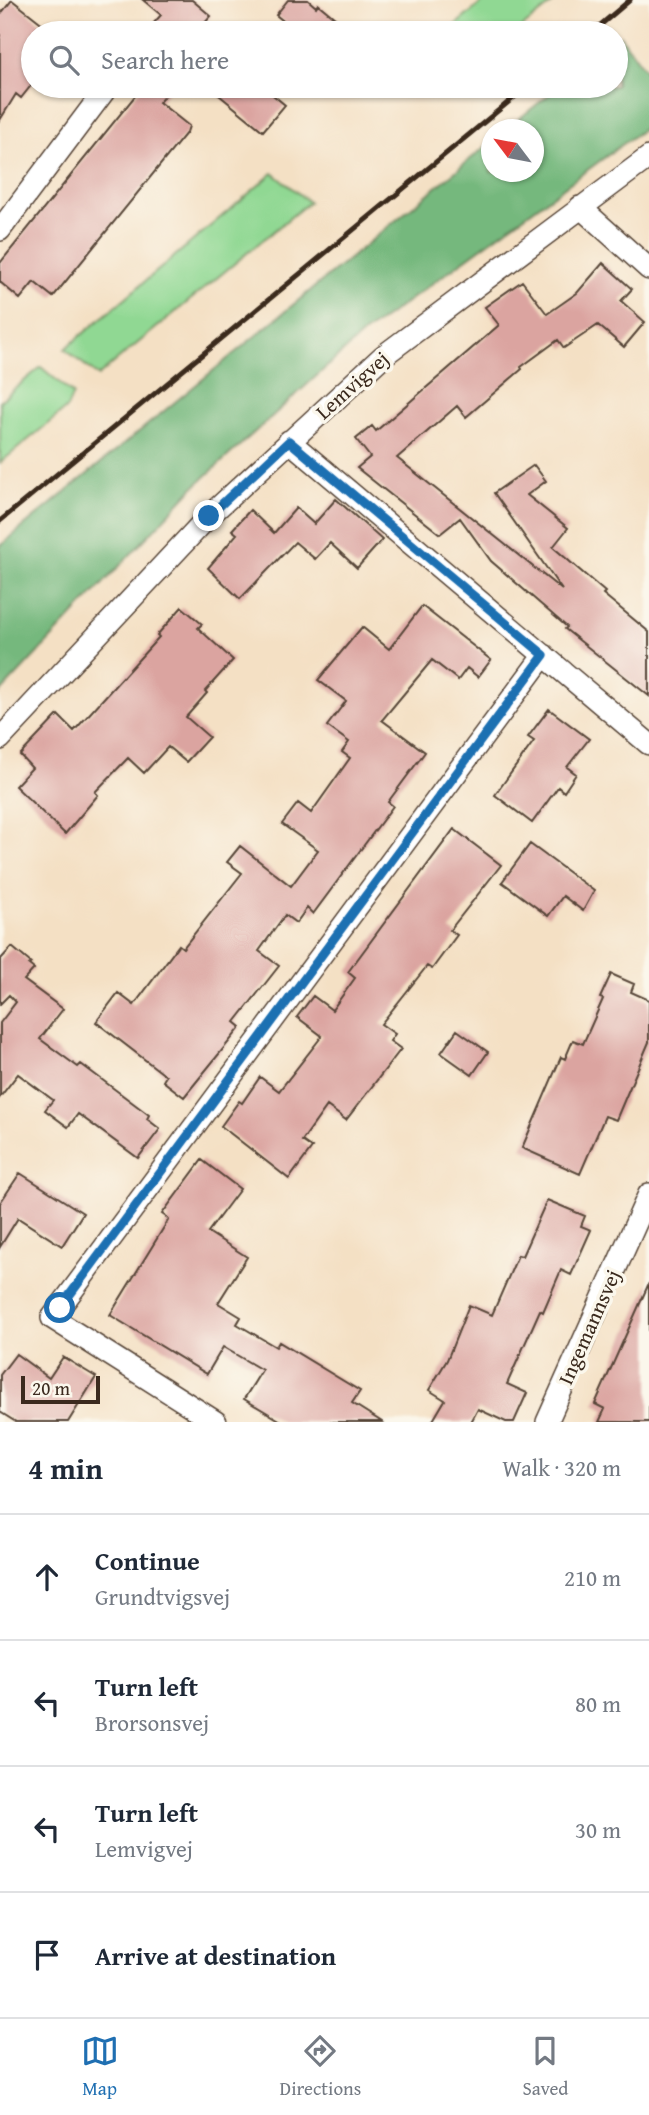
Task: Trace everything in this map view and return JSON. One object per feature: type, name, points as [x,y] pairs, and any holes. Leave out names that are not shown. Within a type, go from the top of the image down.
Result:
[{"type":"street","points":[[0,230],[99,98]]},
{"type":"street","name":"Lemvigvej","points":[[0,739],[209,516],[383,356],[649,157]]},
{"type":"street","points":[[580,208],[649,269]]},
{"type":"street","points":[[289,441],[649,744]]},
{"type":"street","points":[[216,1422],[52,1318],[544,655]]},
{"type":"street","name":"Ingemannsvej","points":[[547,1422],[649,1194]]},
{"type":"green space","points":[[485,0],[557,0],[530,21],[460,21]]},
{"type":"green space","points":[[628,46],[649,74],[649,125],[363,334],[194,487],[0,693],[0,546],[481,150],[481,182],[544,182],[544,119],[519,119],[545,98],[628,98]]},
{"type":"green space","points":[[273,173],[309,202],[98,376],[65,349]]},
{"type":"green space","points":[[41,367],[73,394],[67,408],[0,463],[0,401]]},
{"type":"building","points":[[12,0],[39,21],[21,21],[21,98],[16,94],[0,120],[0,15]]},
{"type":"building","points":[[143,0],[192,0],[211,16],[207,21],[156,21],[161,15]]},
{"type":"building","points":[[288,0],[308,0],[316,7],[318,4],[339,21],[283,21],[276,15]]},
{"type":"building","points":[[133,98],[162,98],[159,102],[189,126],[187,132],[53,297],[34,282],[20,299],[0,282],[0,263]]},
{"type":"building","points":[[223,98],[277,98],[285,105],[263,131]]},
{"type":"building","points":[[603,263],[632,289],[621,301],[645,322],[624,347],[598,325],[564,348],[558,340],[521,367],[522,369],[466,417],[457,406],[397,458],[562,590],[494,493],[534,465],[546,481],[527,495],[568,528],[553,547],[649,632],[649,696],[565,629],[567,627],[491,561],[460,518],[440,534],[357,468],[370,457],[356,439],[372,426],[376,431],[499,325],[485,307],[522,281],[547,314],[577,293]]},
{"type":"building","points":[[336,499],[382,540],[357,568],[330,543],[315,559],[295,542],[240,599],[208,568],[237,534],[232,530],[250,510],[274,533],[296,508],[314,524]]},
{"type":"building","points":[[422,606],[491,660],[478,677],[467,668],[458,680],[432,660],[382,720],[425,752],[388,802],[393,806],[313,914],[307,908],[296,923],[285,915],[259,951],[279,966],[235,1022],[241,1027],[184,1097],[163,1081],[166,1076],[96,1022],[118,993],[134,1005],[179,945],[183,948],[242,873],[227,862],[240,846],[291,886],[318,850],[282,824],[298,803],[311,813],[350,758],[342,752],[349,742],[327,726],[346,701],[318,680],[362,627],[389,649]]},
{"type":"building","points":[[182,607],[202,624],[198,628],[233,660],[186,717],[209,737],[186,762],[168,747],[144,773],[128,758],[95,792],[98,795],[65,834],[15,786],[32,768],[20,755],[58,715],[74,731],[159,637],[157,635]]},
{"type":"building","points":[[549,709],[589,739],[567,767],[576,774],[564,792],[558,787],[532,823],[495,795],[534,741],[528,737]]},
{"type":"building","points":[[454,829],[501,865],[450,930],[457,935],[432,969],[427,966],[381,1024],[395,1034],[390,1041],[401,1049],[346,1120],[327,1106],[302,1141],[312,1148],[289,1179],[221,1126],[239,1101],[242,1103],[260,1077],[279,1091],[322,1036],[297,1017],[313,996],[332,1010],[355,978],[348,972]]},
{"type":"building","points":[[530,844],[594,891],[583,911],[563,896],[548,916],[502,882]]},
{"type":"building","points":[[12,947],[31,963],[29,965],[34,969],[24,980],[63,1009],[40,1039],[78,1067],[81,1064],[149,1115],[147,1119],[160,1129],[138,1158],[78,1114],[68,1127],[45,1110],[53,1100],[18,1074],[0,1097],[0,1023],[16,1002],[9,995],[0,1004],[0,960]]},
{"type":"building","points":[[611,974],[634,984],[631,992],[649,1000],[649,1042],[616,1120],[605,1116],[580,1174],[522,1148],[561,1057],[565,1059],[573,1040],[583,1044]]},
{"type":"building","points":[[457,1030],[488,1052],[472,1075],[441,1053]]},
{"type":"building","points":[[202,1160],[240,1189],[208,1232],[247,1257],[218,1303],[241,1317],[237,1324],[276,1347],[279,1342],[360,1391],[352,1403],[382,1422],[283,1422],[244,1399],[262,1370],[223,1347],[207,1374],[110,1315],[169,1219],[162,1214]]},
{"type":"building","points":[[20,1173],[83,1213],[62,1246],[18,1218],[0,1247],[0,1203]]},
{"type":"building","points":[[547,1200],[585,1216],[581,1226],[591,1230],[571,1275],[561,1270],[507,1384],[527,1393],[514,1422],[506,1422],[478,1409],[471,1422],[432,1422],[445,1400],[429,1390],[447,1360],[469,1305],[492,1315],[518,1255],[522,1256]]},
{"type":"building","points":[[649,1283],[649,1422],[599,1422],[605,1409],[595,1404]]},
{"type":"building","points":[[16,1354],[49,1378],[63,1357],[96,1377],[68,1422],[16,1422],[0,1412],[0,1375]]},
{"type":"railway","points":[[605,21],[630,0]]},
{"type":"railway","points":[[0,521],[513,98]]},
{"type":"route","points":[[60,1308],[544,655],[289,441],[209,516]]}]
